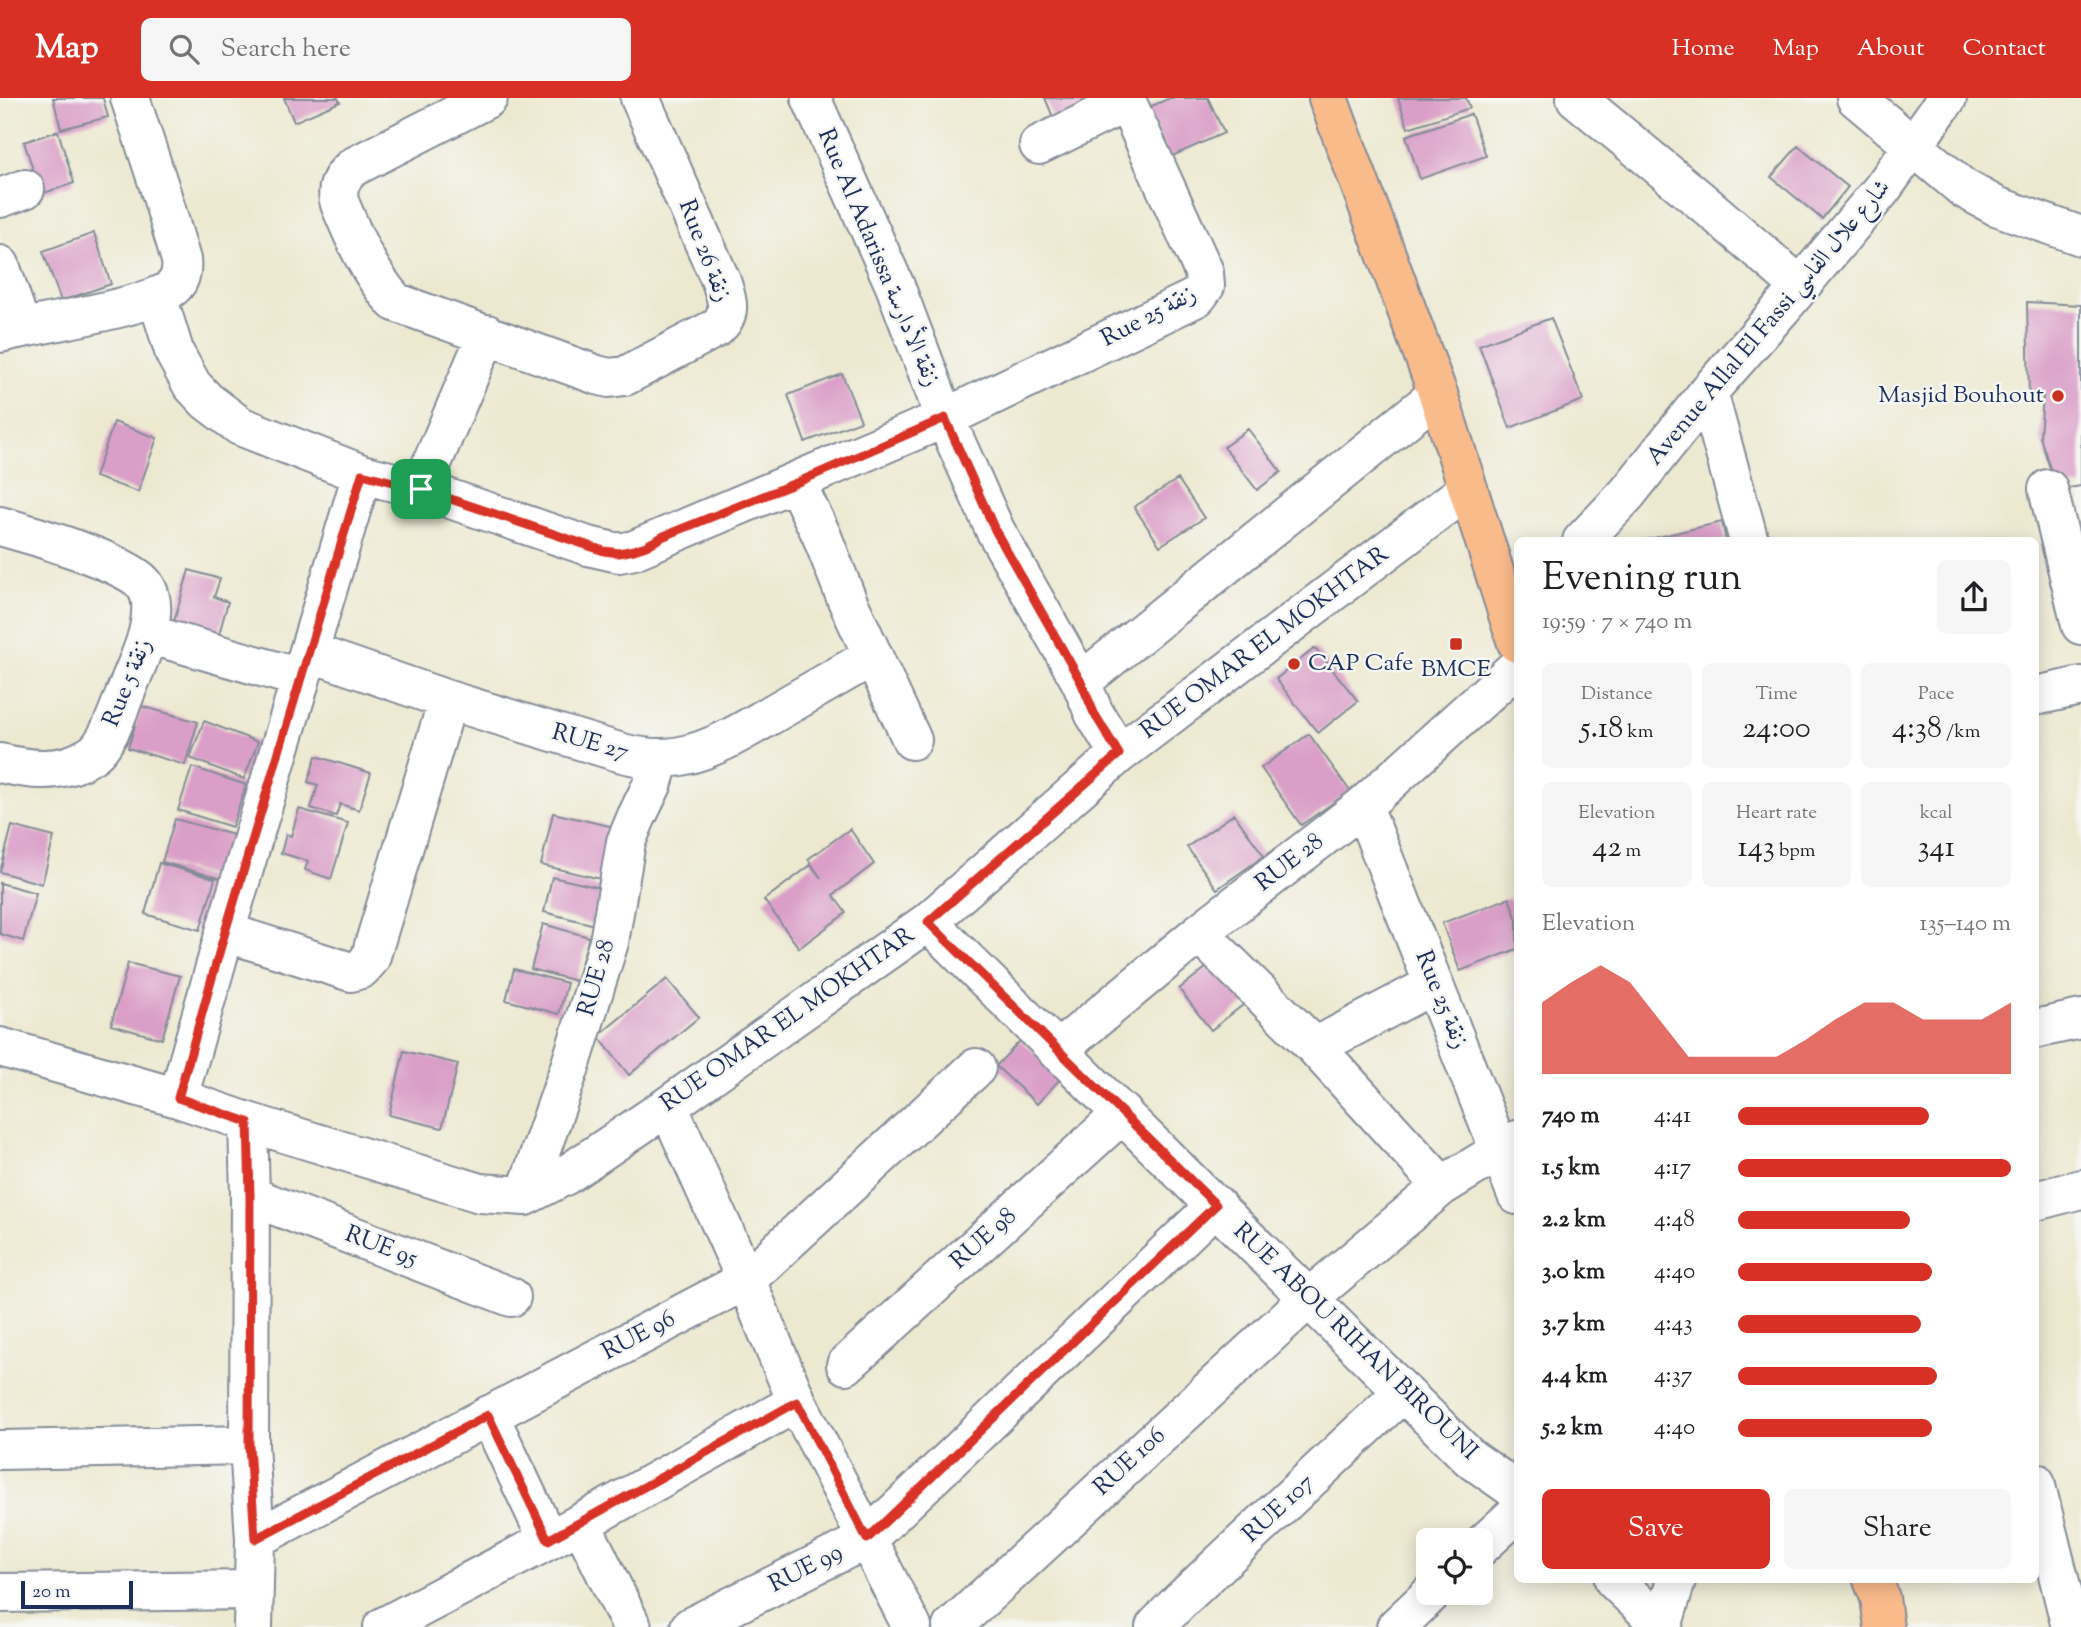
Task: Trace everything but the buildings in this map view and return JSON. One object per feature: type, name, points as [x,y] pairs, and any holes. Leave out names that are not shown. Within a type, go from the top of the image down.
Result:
[{"type":"main road","points":[[1328,98],[1438,394],[1514,619]]},
{"type":"main road","points":[[1874,1583],[1880,1598],[1884,1627]]},
{"type":"street","points":[[0,265],[10,330],[91,314],[158,296],[177,284],[181,260],[130,98]]},
{"type":"street","name":"Rue 26 زنقة","points":[[471,102],[353,167],[342,179],[337,196],[364,260],[395,302],[597,375],[615,378],[625,376],[716,328],[724,321],[728,307],[724,290],[640,98]]},
{"type":"street","name":"Rue Al Adarissa زنقة الأدارسة","points":[[811,98],[895,286],[945,418],[995,530],[1119,754]]},
{"type":"street","points":[[1576,98],[1800,286]]},
{"type":"street","points":[[1856,98],[1963,188],[1996,206],[2081,236]]},
{"type":"street","name":"Avenue Allal El Fassi شارع علال الفاسي","points":[[1586,537],[1627,494],[1708,392],[1882,189],[1947,98]]},
{"type":"street","points":[[1039,145],[1126,100]]},
{"type":"street","name":"Rue 25 زنقة","points":[[945,418],[1197,297],[1203,289],[1206,279],[1202,266],[1126,100]]},
{"type":"street","points":[[158,296],[175,354],[192,385],[207,401],[240,426],[362,474],[421,489],[588,546],[619,553],[646,546],[664,536],[796,483],[945,418]]},
{"type":"street","points":[[421,489],[488,334]]},
{"type":"street","points":[[1708,392],[1748,537]]},
{"type":"street","points":[[1081,682],[1438,394]]},
{"type":"street","points":[[178,1098],[362,474]]},
{"type":"street","points":[[796,483],[912,740]]},
{"type":"street","name":"RUE OMAR EL MOKHTAR","points":[[525,1196],[566,1175],[668,1106],[928,922],[1119,754],[1468,489]]},
{"type":"street","points":[[2048,489],[2081,625]]},
{"type":"street","name":"Rue 5 زنقة","points":[[0,526],[92,557],[135,576],[145,585],[151,599],[148,634],[115,718],[99,748],[89,757],[72,765],[52,769],[24,769],[0,763]]},
{"type":"street","name":"RUE 27","points":[[148,634],[305,665],[449,700],[644,758],[693,752],[733,737],[873,656]]},
{"type":"street","name":"RUE 28","points":[[1057,1051],[1199,933],[1363,806],[1514,670]]},
{"type":"street","points":[[2039,695],[2081,686]]},
{"type":"street","points":[[225,932],[351,972],[361,969],[370,959],[449,700]]},
{"type":"street","name":"RUE 28","points":[[525,1196],[570,1067],[609,942],[626,842],[652,785],[660,758]]},
{"type":"street","name":"Rue 25 زنقة","points":[[1363,806],[1434,984],[1508,1144],[1514,1178]]},
{"type":"street","name":"RUE ABOU RIHAN BIROUNI","points":[[928,922],[1470,1458],[1514,1489]]},
{"type":"street","points":[[1199,933],[1315,1047],[1442,1186],[1508,1144]]},
{"type":"street","points":[[1315,1047],[1434,984]]},
{"type":"street","points":[[2039,1028],[2081,1019]]},
{"type":"street","points":[[2,1054],[178,1098],[480,1193],[525,1196]]},
{"type":"street","name":"RUE 96","points":[[255,1539],[746,1280],[976,1068]]},
{"type":"street","points":[[668,1106],[797,1402],[912,1627]]},
{"type":"street","name":"RUE 98","points":[[846,1365],[1123,1113]]},
{"type":"street","points":[[248,1122],[249,1445],[255,1539],[253,1627]]},
{"type":"street","name":"RUE 106","points":[[952,1627],[1309,1298],[1442,1186]]},
{"type":"street","points":[[2039,1200],[2081,1189]]},
{"type":"street","name":"RUE 95","points":[[250,1196],[511,1297]]},
{"type":"street","name":"RUE 99","points":[[690,1627],[867,1539],[1216,1205]]},
{"type":"street","name":"RUE 107","points":[[1156,1627],[1179,1602],[1403,1392]]},
{"type":"street","points":[[383,1627],[565,1531],[797,1402]]},
{"type":"street","points":[[488,1415],[632,1627]]},
{"type":"street","points":[[0,1450],[249,1445]]},
{"type":"street","points":[[2039,1498],[2071,1627]]},
{"type":"street","points":[[1493,1536],[1514,1516]]},
{"type":"street","points":[[1621,1583],[1671,1603]]},
{"type":"street","points":[[0,1592],[254,1590]]},
{"type":"street","points":[[1396,1627],[1419,1605]]},
{"type":"place","name":"Masjid Bouhout","points":[[2058,396]]},
{"type":"place","name":"BMCE","points":[[1456,644]]},
{"type":"place","name":"CAP Cafe","points":[[1294,664]]},
{"type":"route","points":[[945,418],[995,530],[1119,754],[928,922],[1216,1205],[867,1539],[797,1402],[548,1540],[488,1415],[255,1539],[249,1445],[248,1122],[178,1098],[362,474],[421,489],[588,546],[619,553],[646,546],[664,536],[796,483],[945,418]]}]
